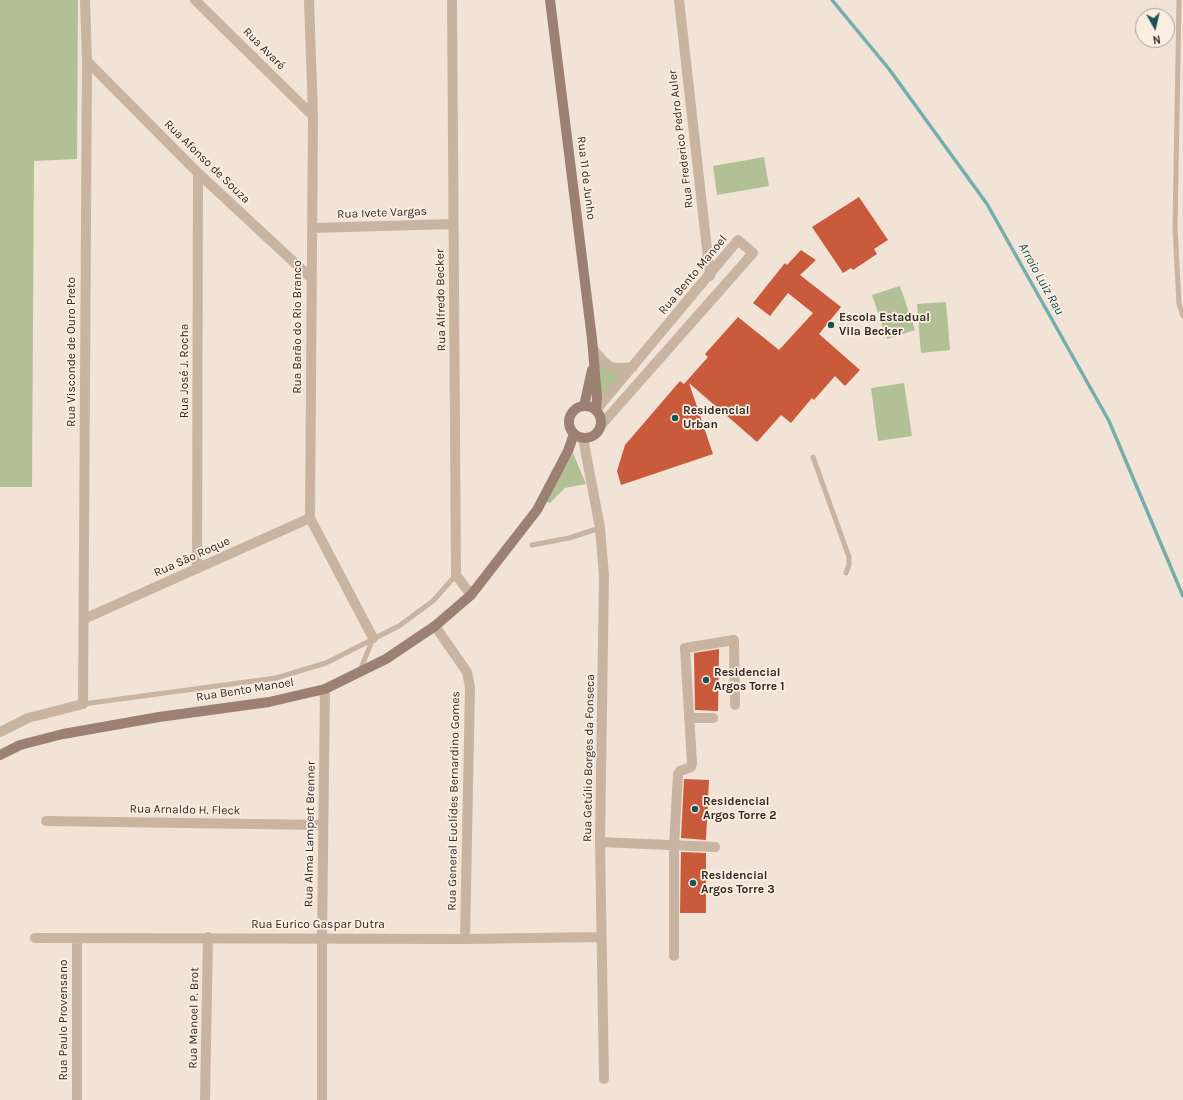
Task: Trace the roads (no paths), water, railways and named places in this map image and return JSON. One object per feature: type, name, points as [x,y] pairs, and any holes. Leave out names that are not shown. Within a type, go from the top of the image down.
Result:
[{"type":"main road","name":"Rua 11 de Junho","points":[[550,0],[582,247],[594,360],[597,398],[596,410]]},
{"type":"main road","name":"Rua 11 de Junho","points":[[584,406],[594,360]]},
{"type":"main road","points":[[584,406],[596,410],[602,424],[594,436],[584,438],[574,434],[571,429],[570,419],[576,410],[584,406]]},
{"type":"main road","name":"Rua Bento Manoel","points":[[0,755],[20,745],[63,734],[159,717],[269,702],[325,689],[386,659],[435,626],[471,595],[537,510],[568,451],[574,434]]},
{"type":"street","name":"Rua Visconde de Ouro Preto","points":[[83,704],[87,61],[85,0]]},
{"type":"street","name":"Rua Avaré","points":[[195,0],[313,116]]},
{"type":"street","name":"Rua Barão do Rio Branco","points":[[309,0],[313,116],[310,518],[373,638]]},
{"type":"street","name":"Rua Alfredo Becker","points":[[452,0],[456,575]]},
{"type":"street","name":"Rua Frederico Pedro Auler","points":[[678,0],[710,276]]},
{"type":"street","name":"Rua Afonso de Souza","points":[[87,61],[198,173],[311,278]]},
{"type":"street","name":"Rua José J. Rocha","points":[[197,569],[198,173]]},
{"type":"street","name":"Rua Ivete Vargas","points":[[312,228],[453,224]]},
{"type":"street","name":"Rua Bento Manoel","points":[[596,410],[710,276],[738,240],[754,253],[602,424]]},
{"type":"street","points":[[593,349],[605,364],[617,368],[633,367]]},
{"type":"street","name":"Rua Getúlio Borges da Fonseca","points":[[584,438],[600,528],[604,584],[600,842],[604,1079]]},
{"type":"street","name":"Rua São Roque","points":[[84,619],[310,518]]},
{"type":"street","points":[[456,575],[471,595]]},
{"type":"street","name":"Rua General Euclídes Bernardino Gomes","points":[[435,626],[467,672],[470,688],[465,939]]},
{"type":"street","points":[[674,956],[674,845],[678,774],[680,771],[691,767],[685,648],[734,640],[735,705]]},
{"type":"street","name":"Rua Alma Lampert Brenner","points":[[322,1100],[325,689]]},
{"type":"street","points":[[0,732],[28,718],[83,704]]},
{"type":"street","points":[[689,718],[713,718]]},
{"type":"street","name":"Rua Arnaldo H. Fleck","points":[[46,821],[323,825]]},
{"type":"street","points":[[600,842],[716,847]]},
{"type":"street","name":"Rua Eurico Gaspar Dutra","points":[[35,938],[77,940],[208,937],[465,939],[601,937]]},
{"type":"street","name":"Rua Manoel P. Brot","points":[[205,1100],[208,937]]},
{"type":"street","name":"Rua Paulo Provensano","points":[[77,940],[77,1100]]},
{"type":"lane","points":[[1179,0],[1175,228],[1179,304],[1183,316]]},
{"type":"lane","points":[[813,457],[849,557],[849,565],[846,573]]},
{"type":"lane","points":[[532,545],[569,538],[600,528]]},
{"type":"lane","points":[[83,704],[276,678],[326,663],[399,626],[433,601],[456,575]]},
{"type":"lane","points":[[359,672],[373,638]]},
{"type":"waterway","name":"Arroio Luiz Rau","points":[[832,0],[889,69],[987,204],[1109,421],[1183,596]]},
{"type":"place","name":"Escola Estadual Vila Becker","points":[[831,325]]},
{"type":"place","name":"Residencial Urban","points":[[675,418]]},
{"type":"place","name":"Residencial Argos Torre 1","points":[[706,680]]},
{"type":"place","name":"Residencial Argos Torre 2","points":[[695,809]]},
{"type":"place","name":"Residencial Argos Torre 3","points":[[693,883]]}]
